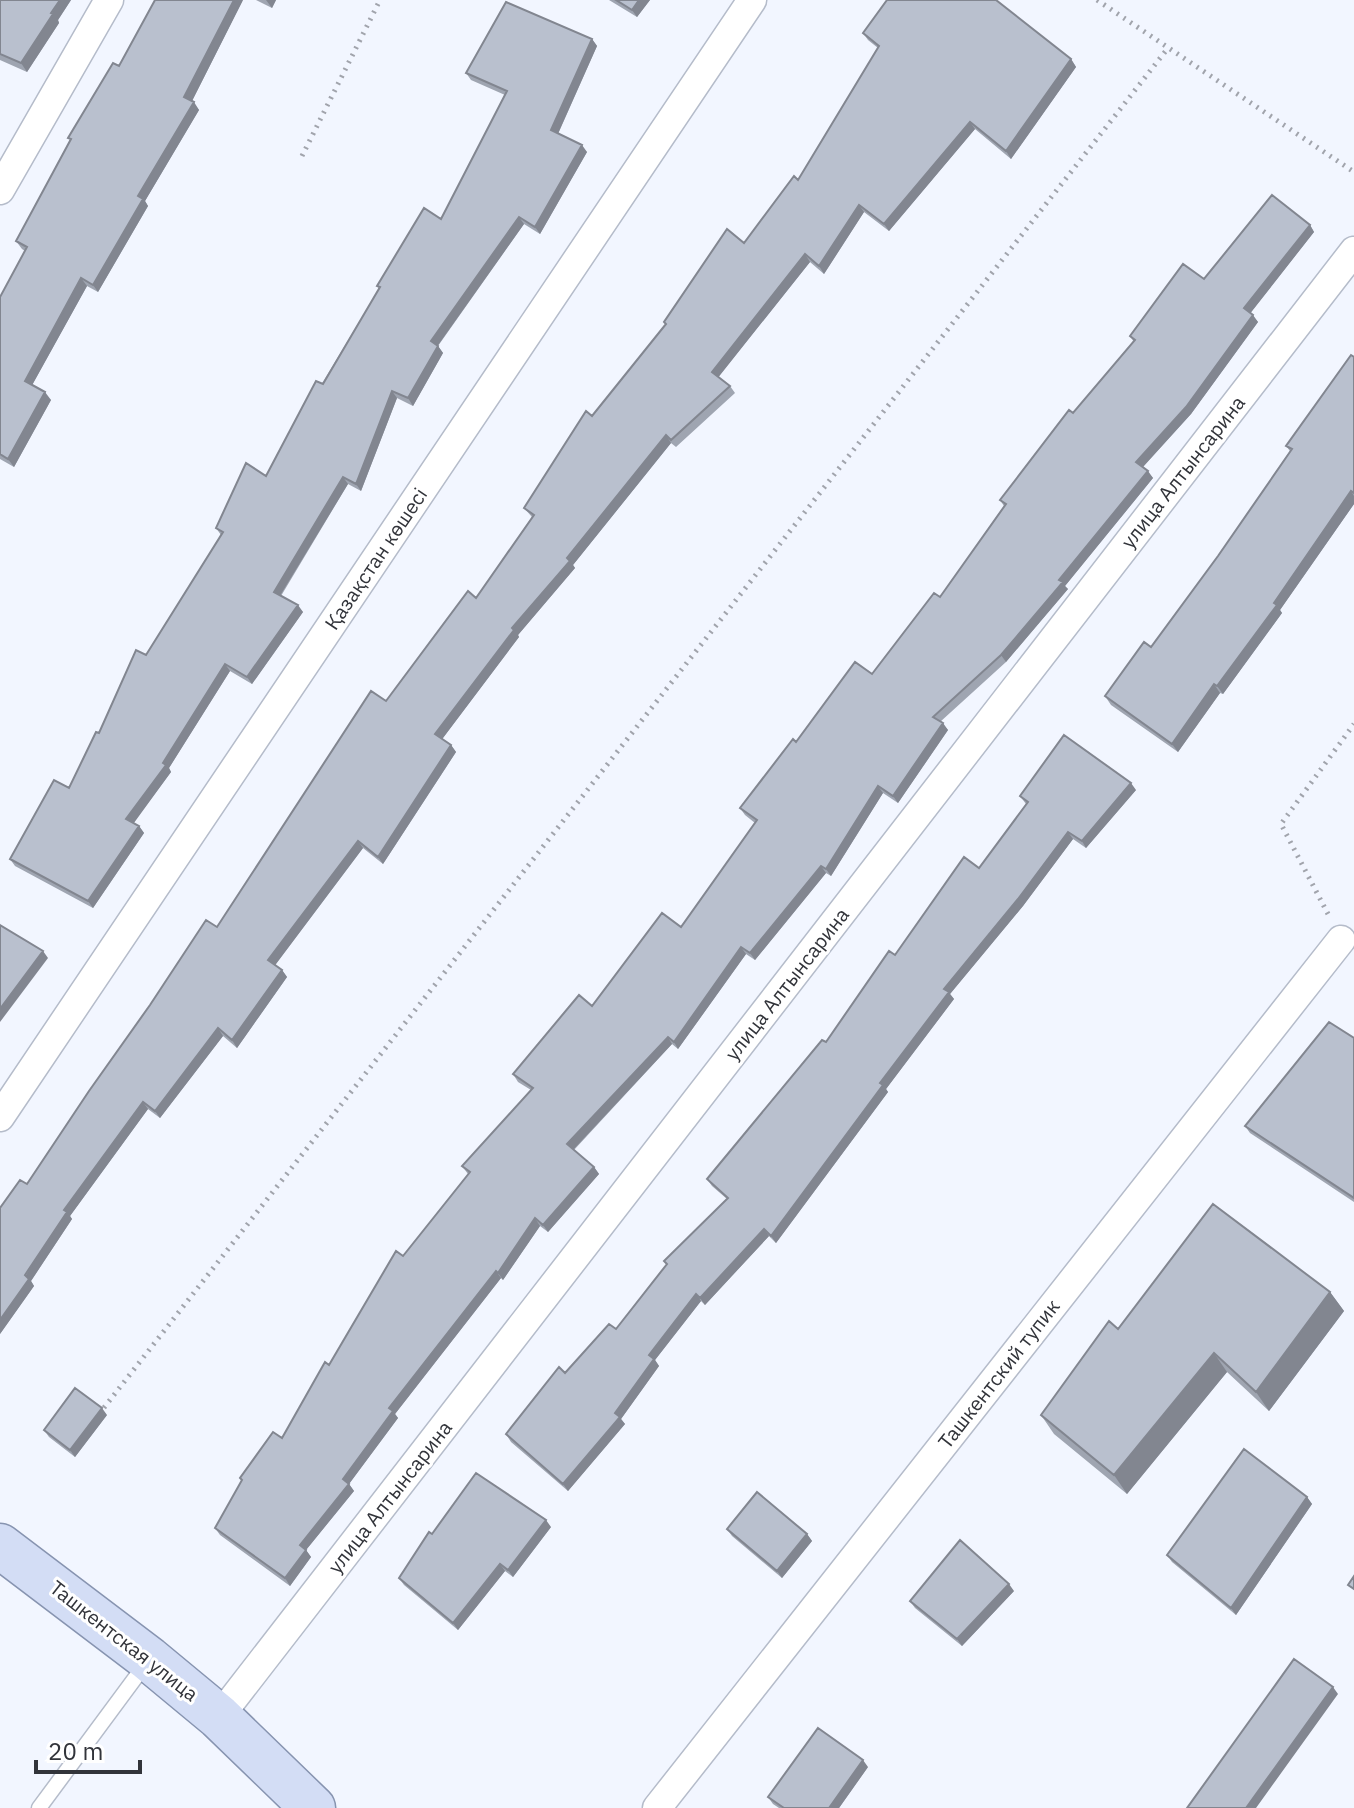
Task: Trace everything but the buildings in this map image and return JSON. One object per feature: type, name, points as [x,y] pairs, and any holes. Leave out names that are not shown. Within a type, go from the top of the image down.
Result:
[{"type":"main road","name":"Ташкентская улица","points":[[0,1546],[149,1659],[219,1717],[313,1808]]},
{"type":"street","points":[[0,190],[109,0]]},
{"type":"street","name":"Қазақстан көшесі","points":[[0,1117],[752,0]]},
{"type":"street","name":"улица Алтынсарина","points":[[219,1717],[1354,251]]},
{"type":"street","name":"Ташкентский тупик","points":[[657,1808],[1341,940]]},
{"type":"lane","points":[[39,1808],[149,1659]]},
{"type":"path","points":[[302,156],[380,0]]},
{"type":"path","points":[[1097,0],[1354,172]]},
{"type":"path","points":[[92,1423],[1168,48]]},
{"type":"path","points":[[1341,940],[1281,824],[1354,724]]}]
